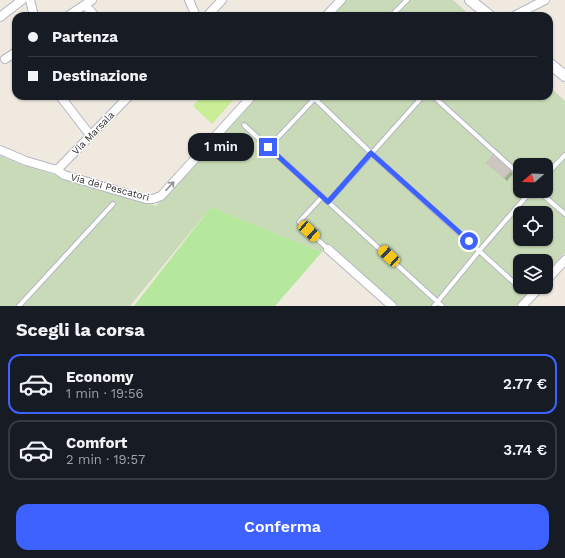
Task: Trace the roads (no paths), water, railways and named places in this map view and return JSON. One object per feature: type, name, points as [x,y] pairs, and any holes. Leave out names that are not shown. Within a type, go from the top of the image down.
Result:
[{"type":"street","points":[[0,17],[22,0]]},
{"type":"street","points":[[30,0],[33,12]]},
{"type":"street","points":[[189,0],[194,12]]},
{"type":"street","points":[[211,12],[222,0]]},
{"type":"street","points":[[330,12],[341,0]]},
{"type":"street","points":[[470,0],[485,12]]},
{"type":"street","points":[[522,12],[545,0]]},
{"type":"street","points":[[74,12],[89,2],[93,12]]},
{"type":"street","points":[[5,59],[12,55]]},
{"type":"street","points":[[553,60],[565,67]]},
{"type":"street","points":[[553,66],[565,76]]},
{"type":"street","points":[[63,100],[90,135]]},
{"type":"street","name":"Via Marsala","points":[[57,170],[125,100]]},
{"type":"street","name":"Via dei Pescatori","points":[[0,150],[26,161],[57,170],[64,175],[146,199],[153,199],[160,196],[248,100]]},
{"type":"street","points":[[328,249],[392,306]]},
{"type":"street","points":[[553,273],[565,260]]},
{"type":"street","points":[[522,306],[533,294]]},
{"type":"lane","points":[[396,12],[407,0]]},
{"type":"lane","points":[[268,147],[312,100]]},
{"type":"lane","points":[[318,100],[371,153],[513,281]]},
{"type":"lane","points":[[328,202],[419,100]]},
{"type":"lane","points":[[437,100],[513,169]]},
{"type":"lane","points":[[244,125],[322,197],[380,247],[442,306]]},
{"type":"lane","points":[[553,168],[565,155]]},
{"type":"lane","points":[[322,197],[299,222],[328,249]]},
{"type":"lane","points":[[434,306],[525,198]]},
{"type":"lane","points":[[546,198],[565,214]]},
{"type":"lane","points":[[19,306],[114,204]]}]
